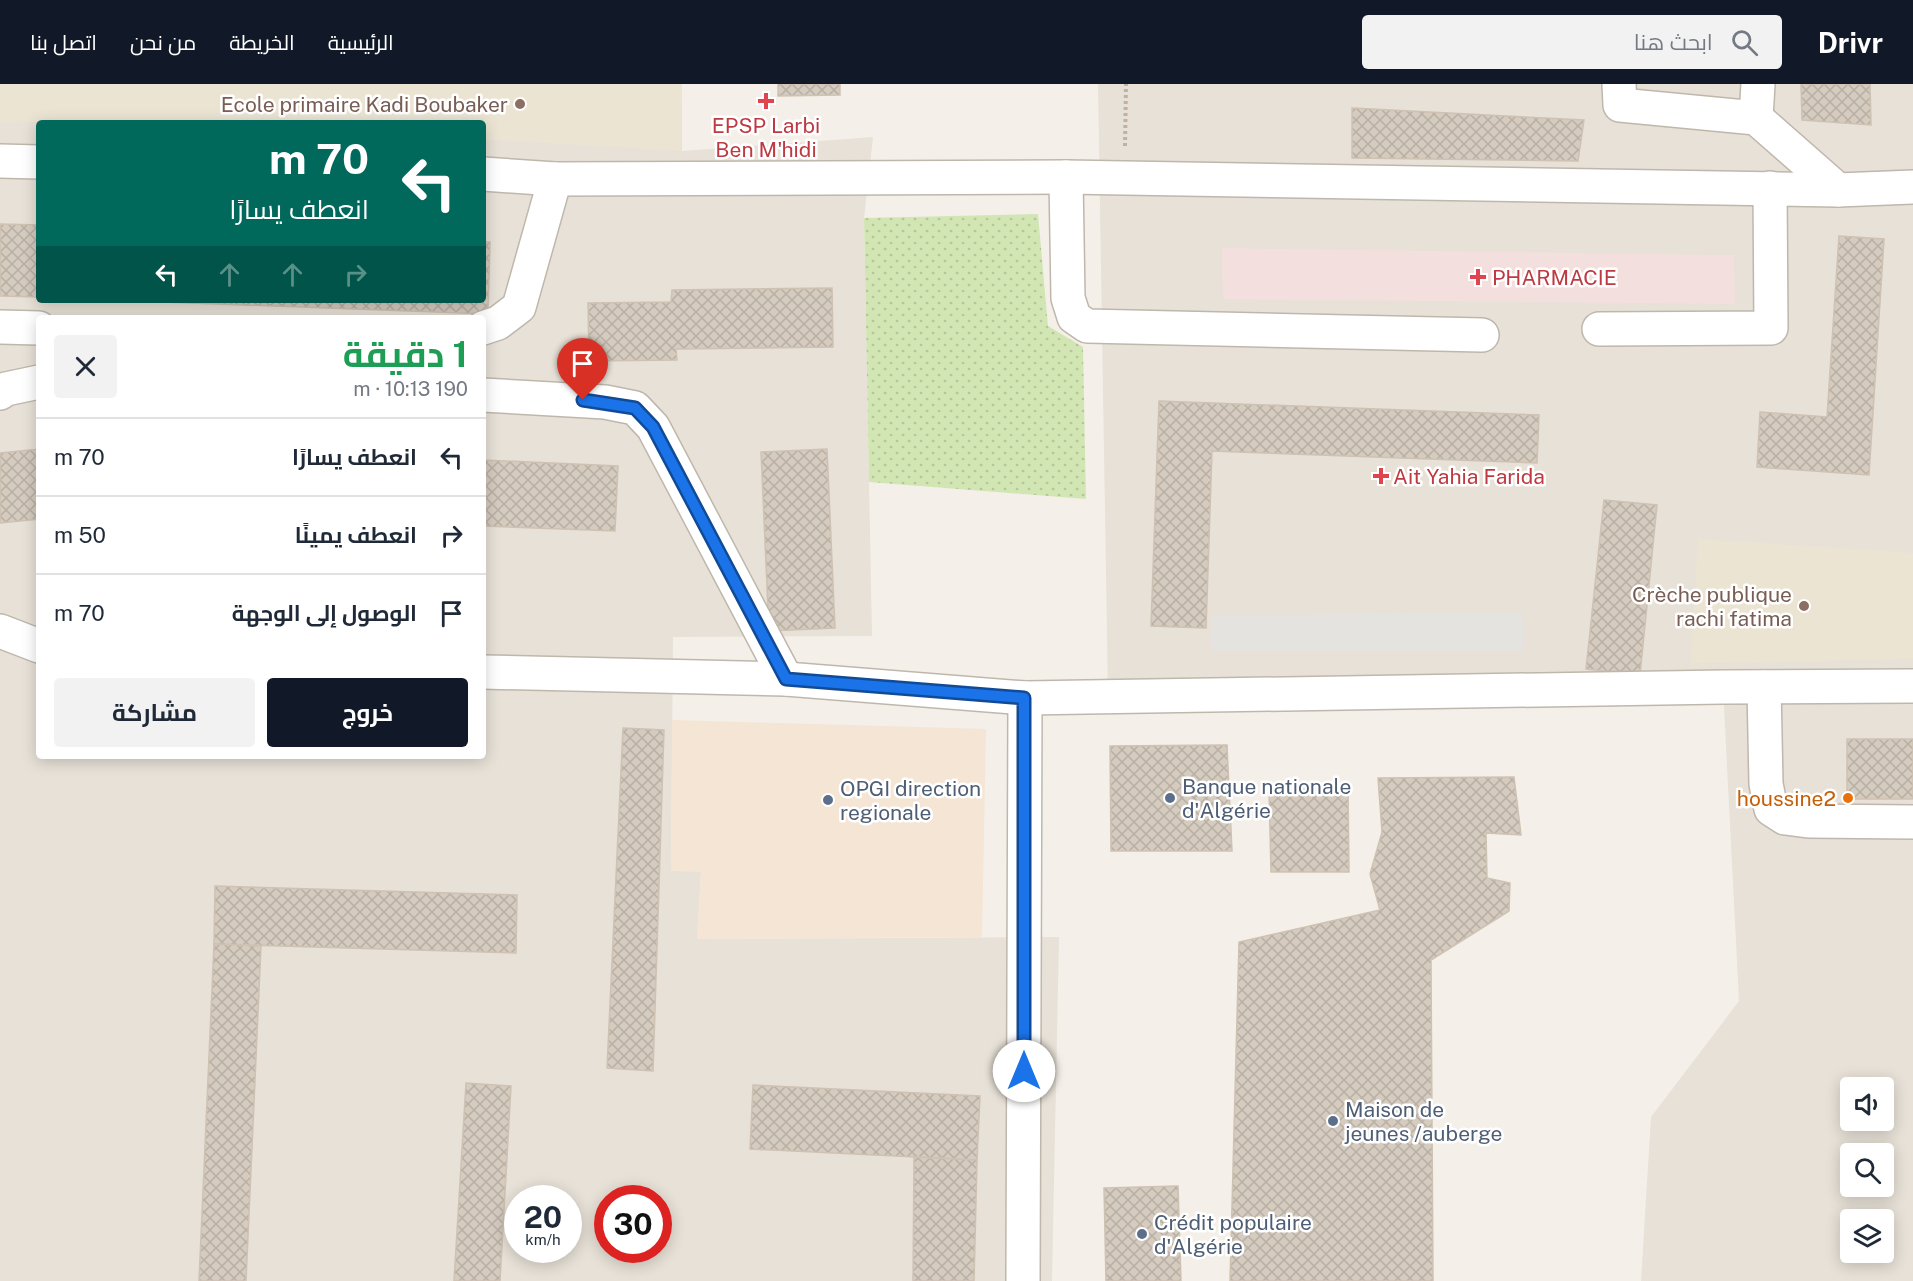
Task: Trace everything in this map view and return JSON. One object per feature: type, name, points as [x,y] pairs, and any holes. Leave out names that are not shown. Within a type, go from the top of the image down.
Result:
[{"type":"street","points":[[1619,84],[1620,105],[1756,118],[1838,190]]},
{"type":"street","points":[[1756,118],[1758,84]]},
{"type":"street","points":[[0,161],[36,162]]},
{"type":"street","points":[[486,174],[555,179],[1066,177],[1838,190],[1913,187]]},
{"type":"street","points":[[1066,177],[1068,297],[1074,317],[1087,326],[1482,335]]},
{"type":"street","points":[[486,327],[498,323],[519,307],[555,179]]},
{"type":"street","points":[[1599,329],[1771,328],[1770,188]]},
{"type":"street","points":[[0,327],[36,328]]},
{"type":"street","points":[[0,393],[6,389],[36,383]]},
{"type":"street","points":[[486,395],[605,402],[635,408],[653,427],[786,679]]},
{"type":"street","points":[[0,631],[36,645]]},
{"type":"street","points":[[0,655],[36,655]]},
{"type":"street","points":[[486,672],[786,679],[1024,698],[1764,687],[1913,687]]},
{"type":"street","points":[[1764,687],[1766,784],[1770,809],[1785,818],[1808,821],[1913,822]]},
{"type":"street","points":[[1023,1281],[1024,698]]},
{"type":"path","points":[[1126,84],[1126,126]]},
{"type":"shaded area","points":[[0,84],[682,84],[682,151],[873,137],[864,219],[872,636],[673,637],[671,871],[701,871],[697,939],[1059,937],[1052,1281],[0,1281]]},
{"type":"shaded area","points":[[0,84],[682,84],[681,151],[486,139],[486,120],[36,120],[36,122],[0,122]]},
{"type":"shaded area","points":[[1098,84],[1913,84],[1913,1281],[1641,1281],[1651,1117],[1739,1001],[1723,687],[1108,696]]},
{"type":"shaded area","name":"PHARMACIE","points":[[1222,248],[1734,255],[1735,304],[1223,299]]},
{"type":"shaded area","name":"Crèche publique rachi fatima","points":[[1698,539],[1913,553],[1913,659],[1691,663]]},
{"type":"shaded area","points":[[1522,613],[1524,651],[1212,651],[1212,615]]},
{"type":"shaded area","name":"OPGI direction regionale","points":[[672,720],[986,729],[982,937],[697,939],[701,872],[671,871]]},
{"type":"green space","points":[[1038,214],[1048,326],[1083,347],[1086,499],[869,482],[864,218]]},
{"type":"building","points":[[778,84],[840,84],[840,95],[778,96]]},
{"type":"building","points":[[1801,84],[1870,84],[1871,125],[1802,120]]},
{"type":"building","points":[[1352,108],[1584,120],[1578,161],[1352,158]]},
{"type":"building","points":[[0,224],[36,225],[36,297],[0,296]]},
{"type":"building","points":[[1839,236],[1884,239],[1869,475],[1757,467],[1760,412],[1827,417]]},
{"type":"building","points":[[486,242],[490,242],[488,314],[191,303],[486,303]]},
{"type":"building","points":[[832,288],[833,347],[676,349],[677,360],[589,361],[588,303],[671,302],[672,290]]},
{"type":"building","points":[[1159,401],[1539,415],[1537,463],[1212,451],[1206,628],[1151,626]]},
{"type":"building","points":[[36,449],[36,519],[0,523],[0,453]]},
{"type":"building","points":[[827,449],[835,628],[769,631],[761,452]]},
{"type":"building","points":[[486,460],[618,466],[615,531],[486,526]]},
{"type":"building","points":[[1604,500],[1657,505],[1640,675],[1586,669]]},
{"type":"building","points":[[623,728],[664,730],[653,1071],[607,1068]]},
{"type":"building","points":[[1847,739],[1913,739],[1913,799],[1847,799]]},
{"type":"building","name":"Banque nationale d'Algérie","points":[[1227,745],[1232,851],[1111,851],[1110,746]]},
{"type":"building","name":"Maison de jeunes /auberge","points":[[1514,777],[1521,835],[1486,833],[1487,878],[1510,883],[1509,911],[1431,960],[1433,1281],[1230,1281],[1239,942],[1380,910],[1370,874],[1382,832],[1378,778]]},
{"type":"building","points":[[1348,788],[1349,872],[1271,872],[1269,789]]},
{"type":"building","points":[[215,886],[517,895],[516,953],[214,944]]},
{"type":"building","points":[[214,944],[261,946],[246,1281],[199,1281]]},
{"type":"building","points":[[466,1083],[511,1086],[500,1281],[454,1281]]},
{"type":"building","points":[[753,1085],[980,1096],[977,1160],[750,1149]]},
{"type":"building","points":[[914,1157],[977,1160],[974,1281],[913,1281]]},
{"type":"building","name":"Crédit populaire d'Algérie","points":[[1178,1186],[1181,1281],[1106,1281],[1104,1188]]},
{"type":"place","name":"EPSP Larbi Ben M'hidi","points":[[766,101]]},
{"type":"place","name":"Ecole primaire Kadi Boubaker","points":[[520,104]]},
{"type":"place","name":"PHARMACIE","points":[[1478,277]]},
{"type":"place","name":"Ait Yahia Farida","points":[[1381,476]]},
{"type":"place","name":"Crèche publique rachi fatima","points":[[1804,606]]},
{"type":"place","name":"Banque nationale d'Algérie","points":[[1170,798]]},
{"type":"place","name":"houssine2","points":[[1848,798]]},
{"type":"place","name":"OPGI direction regionale","points":[[828,800]]},
{"type":"place","name":"Maison de jeunes /auberge","points":[[1333,1121]]},
{"type":"place","name":"Crédit populaire d'Algérie","points":[[1142,1234]]},
{"type":"route","points":[[583,400],[635,408],[653,427],[786,679],[1024,698],[1024,1071]]}]
